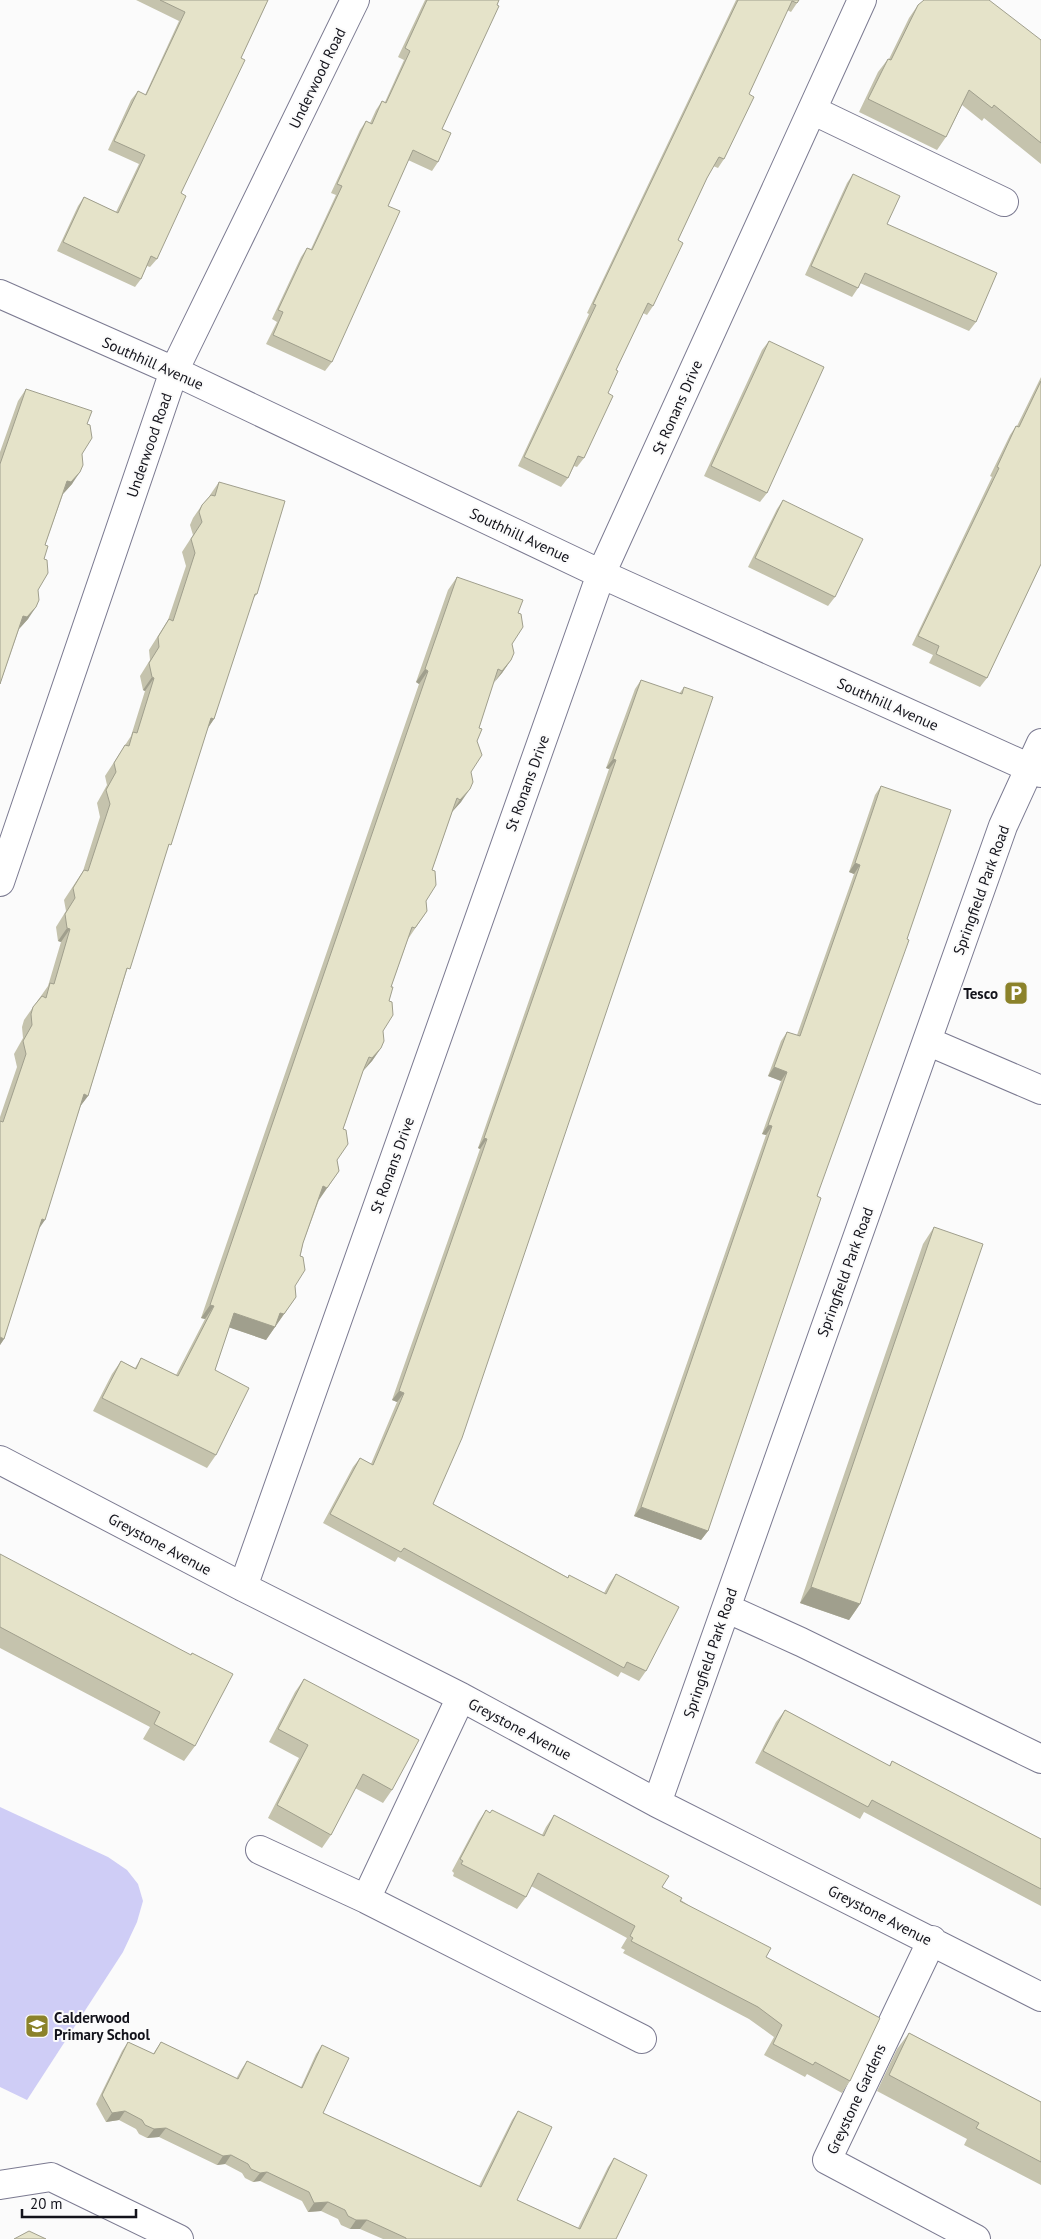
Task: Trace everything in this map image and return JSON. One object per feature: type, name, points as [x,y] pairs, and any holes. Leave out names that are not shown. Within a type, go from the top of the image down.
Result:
[{"type":"street","name":"Underwood Road","points":[[0,882],[174,371],[355,0]]},
{"type":"street","name":"St Ronans Drive","points":[[243,1587],[601,574],[862,0]]},
{"type":"street","points":[[812,110],[1004,202]]},
{"type":"street","name":"Southhill Avenue","points":[[0,294],[174,371],[601,574],[1035,770]]},
{"type":"street","name":"Springfield Park Road","points":[[657,1803],[1003,826],[1035,770],[1041,743]]},
{"type":"street","points":[[927,1041],[1041,1090]]},
{"type":"street","name":"Greystone Avenue","points":[[0,1460],[243,1587],[460,1697],[657,1803],[932,1940],[1041,1997]]},
{"type":"street","points":[[726,1608],[801,1642],[1041,1759]]},
{"type":"street","points":[[366,1899],[460,1697]]},
{"type":"street","points":[[260,1850],[366,1899],[642,2039]]},
{"type":"street","name":"Greystone Gardens","points":[[932,1940],[827,2160],[976,2239]]},
{"type":"street","points":[[0,2185],[51,2177],[179,2239]]},
{"type":"shaded area","name":"Calderwood Primary School","points":[[0,1807],[108,1857],[127,1870],[138,1884],[143,1901],[137,1922],[123,1952],[27,2100],[0,2087]]},
{"type":"building","points":[[160,0],[268,0],[241,58],[245,60],[181,193],[186,196],[157,259],[151,256],[141,279],[63,242],[84,197],[118,213],[145,155],[114,141],[138,91],[146,95],[185,12]]},
{"type":"building","points":[[427,0],[499,0],[497,5],[499,6],[442,129],[451,133],[438,162],[413,150],[388,206],[400,211],[332,362],[273,335],[283,312],[278,310],[307,248],[312,250],[342,186],[337,184],[366,121],[372,124],[382,101],[386,103],[410,51],[405,48]]},
{"type":"building","points":[[738,0],[799,0],[797,3],[792,1],[749,94],[754,97],[724,159],[719,157],[707,178],[678,240],[683,243],[653,306],[648,303],[616,370],[618,371],[608,393],[613,396],[584,458],[578,456],[568,478],[524,457],[596,305],[593,304]]},
{"type":"building","points":[[924,0],[989,0],[1041,40],[1041,143],[994,105],[992,108],[969,90],[946,137],[868,99],[888,59],[891,60],[918,5]]},
{"type":"building","points":[[853,174],[900,196],[887,224],[997,273],[976,322],[865,273],[858,288],[811,266]]},
{"type":"building","points":[[769,341],[824,367],[767,493],[711,466]]},
{"type":"building","points":[[1041,381],[1041,564],[987,678],[936,654],[939,646],[918,636],[999,468],[997,467],[1016,426],[1019,427]]},
{"type":"building","points":[[26,389],[92,411],[87,424],[90,425],[92,438],[82,454],[83,465],[80,472],[71,482],[67,481],[45,545],[48,546],[44,559],[47,560],[48,573],[38,590],[39,600],[36,607],[27,617],[23,616],[0,684],[0,464]]},
{"type":"building","points":[[219,482],[285,501],[257,594],[255,594],[214,719],[211,718],[130,969],[127,968],[88,1096],[84,1094],[45,1220],[42,1219],[4,1339],[0,1337],[0,1121],[3,1122],[26,1054],[23,1041],[32,1025],[31,1014],[33,1007],[42,996],[46,998],[50,983],[54,984],[70,929],[67,928],[65,914],[75,898],[73,888],[84,870],[88,871],[110,804],[106,790],[116,772],[114,763],[125,745],[129,746],[133,732],[137,733],[154,678],[152,677],[149,663],[159,647],[158,637],[169,619],[173,621],[195,553],[191,539],[202,522],[199,512],[202,505],[211,495],[215,496]]},
{"type":"building","points":[[783,500],[863,539],[835,597],[755,558]]},
{"type":"building","points":[[457,577],[523,600],[518,613],[521,614],[523,627],[512,644],[514,653],[511,660],[502,671],[498,669],[479,728],[482,729],[477,741],[482,755],[471,772],[473,782],[470,789],[460,800],[457,798],[432,870],[435,871],[436,885],[426,901],[427,911],[415,928],[412,927],[391,987],[393,987],[389,1001],[392,1002],[393,1015],[383,1031],[384,1041],[381,1048],[372,1058],[369,1057],[363,1071],[343,1129],[346,1130],[348,1144],[337,1160],[339,1171],[327,1188],[323,1186],[303,1243],[300,1256],[303,1257],[305,1270],[295,1286],[296,1297],[284,1314],[280,1313],[275,1327],[234,1313],[215,1370],[249,1388],[216,1455],[102,1398],[121,1361],[136,1369],[141,1358],[178,1376],[214,1306],[210,1305],[428,671],[425,669]]},
{"type":"building","points":[[641,680],[682,694],[684,687],[713,697],[462,1438],[433,1504],[568,1578],[569,1575],[606,1594],[616,1574],[679,1607],[646,1671],[627,1662],[624,1668],[404,1548],[401,1552],[330,1514],[360,1458],[373,1465],[404,1393],[399,1391],[487,1139],[484,1138],[616,760],[613,759]]},
{"type":"building","points":[[881,786],[951,810],[907,939],[909,940],[817,1196],[821,1198],[708,1531],[641,1507],[772,1126],[768,1125],[787,1072],[774,1067],[787,1032],[800,1036],[860,865],[855,863]]},
{"type":"building","points":[[934,1227],[983,1244],[860,1604],[811,1587]]},
{"type":"building","points":[[0,1554],[191,1655],[192,1653],[233,1674],[195,1746],[154,1724],[160,1712],[0,1627]]},
{"type":"building","points":[[304,1679],[419,1740],[392,1790],[363,1774],[331,1835],[277,1805],[308,1745],[278,1729]]},
{"type":"building","points":[[785,1710],[890,1766],[892,1761],[1041,1839],[1041,1889],[872,1800],[868,1807],[763,1751]]},
{"type":"building","points":[[486,1810],[490,1813],[492,1810],[544,1836],[554,1815],[669,1876],[662,1887],[682,1898],[680,1901],[771,1948],[766,1957],[880,2018],[850,2081],[815,2062],[813,2065],[773,2044],[782,2025],[758,2007],[631,1941],[633,1938],[630,1936],[635,1926],[538,1873],[526,1897],[461,1864],[463,1861],[460,1859]]},
{"type":"building","points":[[909,2033],[1041,2102],[1041,2162],[976,2128],[979,2123],[889,2075]]},
{"type":"building","points":[[128,2042],[154,2054],[161,2042],[238,2079],[247,2061],[302,2088],[322,2045],[349,2058],[323,2113],[481,2187],[518,2111],[552,2127],[517,2200],[580,2229],[614,2158],[647,2175],[616,2239],[406,2239],[367,2220],[356,2220],[348,2216],[345,2210],[328,2202],[314,2203],[309,2192],[267,2172],[260,2173],[251,2169],[248,2164],[231,2155],[223,2156],[166,2128],[154,2129],[125,2111],[112,2113],[102,2095]]},
{"type":"building","points":[[29,2231],[46,2239],[14,2239]]},
{"type":"place","name":"Tesco","points":[[1016,993]]},
{"type":"place","name":"Calderwood Primary School","points":[[37,2026]]}]
